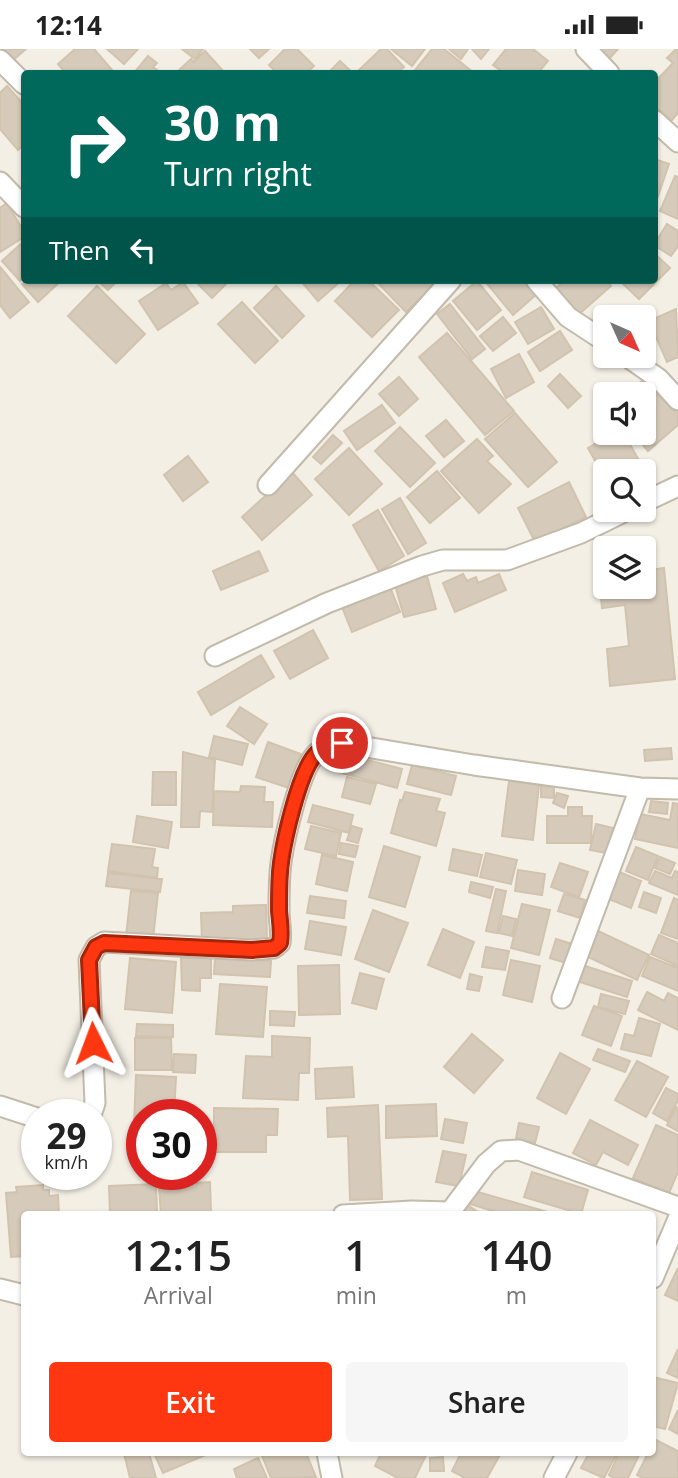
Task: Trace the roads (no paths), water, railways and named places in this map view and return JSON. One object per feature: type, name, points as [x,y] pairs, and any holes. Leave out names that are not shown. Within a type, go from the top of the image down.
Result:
[{"type":"street","points":[[586,49],[606,70]]},
{"type":"street","points":[[0,60],[21,81]]},
{"type":"street","points":[[658,124],[678,142]]},
{"type":"street","points":[[0,182],[21,204]]},
{"type":"street","points":[[268,485],[448,284]]},
{"type":"street","points":[[539,284],[568,317],[593,333]]},
{"type":"street","points":[[643,368],[659,379],[678,400]]},
{"type":"street","points":[[656,496],[678,486]]},
{"type":"street","points":[[215,656],[327,603],[422,566],[443,560],[507,561],[603,522]]},
{"type":"street","points":[[95,1099],[89,960],[96,947],[113,943],[252,950],[274,948],[280,943],[280,869],[290,819],[307,765],[318,752],[330,745],[342,743],[640,788],[678,789]]},
{"type":"street","points":[[562,997],[640,788]]},
{"type":"street","points":[[0,1106],[21,1113]]},
{"type":"street","points":[[451,1211],[486,1164],[501,1151],[519,1150],[678,1207]]},
{"type":"street","points":[[656,1271],[678,1219]]},
{"type":"street","points":[[0,1289],[21,1293]]},
{"type":"street","points":[[328,1456],[332,1478]]},
{"type":"street","points":[[554,1478],[565,1456]]}]
